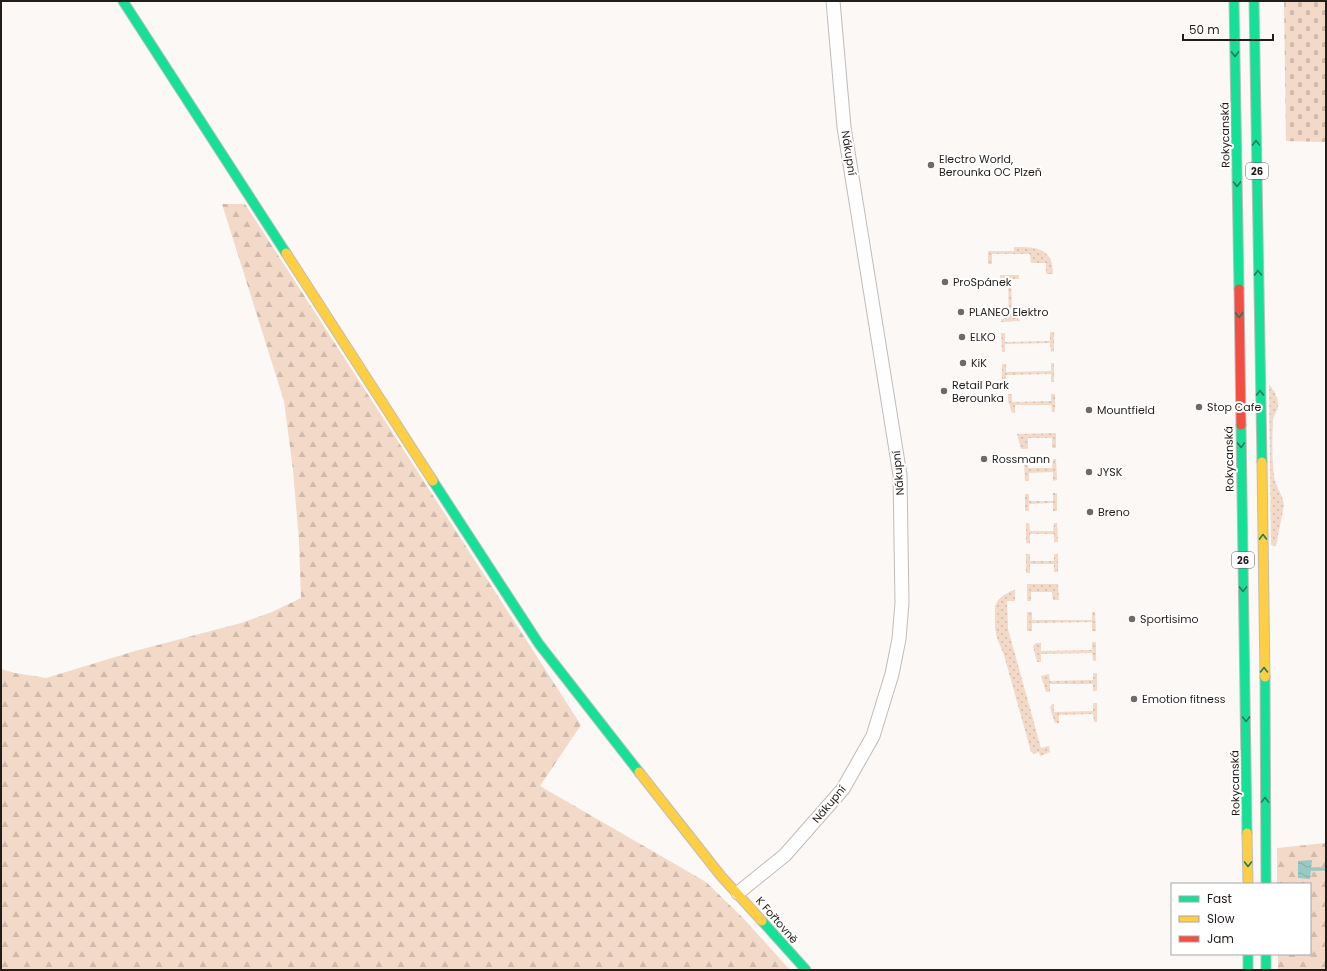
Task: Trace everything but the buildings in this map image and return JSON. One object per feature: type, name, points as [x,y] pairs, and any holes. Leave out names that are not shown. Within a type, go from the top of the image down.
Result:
[{"type":"main road","name":"K Fořtovně","points":[[123,1],[539,644],[711,864],[806,970]]},
{"type":"main road","name":"Rokycanská","points":[[1234,1],[1248,883]]},
{"type":"main road","name":"26","points":[[1254,1],[1264,604],[1266,883]]},
{"type":"main road","points":[[1265,839],[1278,838]]},
{"type":"main road","points":[[1247,968],[1248,955]]},
{"type":"main road","points":[[1266,955],[1266,970]]},
{"type":"street","name":"Nákupní","points":[[734,890],[785,855],[843,789],[872,736],[892,674],[900,639],[902,603],[900,475],[844,127],[833,1]]},
{"type":"green space","points":[[1284,1],[1326,1],[1326,142],[1286,141]]},
{"type":"green space","points":[[222,204],[245,204],[581,725],[540,786],[706,882],[743,918],[790,970],[1,970],[1,669],[46,678],[135,651],[241,623],[272,612],[301,598],[299,541],[293,470],[284,401]]},
{"type":"green space","points":[[1014,247],[1029,247],[1041,250],[1050,258],[1053,274],[1046,274],[1046,263],[1031,263],[1030,254],[992,254],[992,264],[988,264],[988,251],[1014,251]]},
{"type":"green space","points":[[1000,275],[1019,275],[1019,279],[1011,279],[1012,318],[1019,318],[1020,321],[1001,322],[1001,319],[1009,318],[1008,279],[1000,279]]},
{"type":"green space","points":[[1050,332],[1054,332],[1054,351],[1051,352],[1050,343],[1005,344],[1005,352],[1002,352],[1001,333],[1005,333],[1005,342],[1050,341]]},
{"type":"green space","points":[[1051,363],[1054,363],[1054,382],[1051,382],[1051,374],[1006,375],[1006,383],[1002,383],[1002,364],[1006,364],[1006,372],[1051,371]]},
{"type":"green space","points":[[1269,384],[1278,401],[1278,408],[1273,421],[1273,463],[1275,480],[1284,505],[1276,546],[1271,545]]},
{"type":"green space","points":[[1008,394],[1012,394],[1012,402],[1051,401],[1051,394],[1055,394],[1055,412],[1052,412],[1051,405],[1015,405],[1015,413],[1012,413],[1008,400]]},
{"type":"green space","points":[[1056,433],[1056,448],[1052,448],[1052,438],[1028,438],[1028,449],[1021,449],[1017,434]]},
{"type":"green space","points":[[1024,459],[1028,459],[1028,468],[1052,468],[1053,459],[1056,459],[1057,480],[1053,481],[1053,472],[1029,473],[1029,481],[1025,481]]},
{"type":"green space","points":[[1053,493],[1057,493],[1057,511],[1053,511],[1053,503],[1029,504],[1029,511],[1025,511],[1025,494],[1029,494],[1029,501],[1053,501]]},
{"type":"green space","points":[[1026,523],[1029,523],[1030,531],[1053,531],[1054,523],[1057,523],[1058,542],[1054,542],[1054,534],[1030,534],[1030,543],[1026,543]]},
{"type":"green space","points":[[1026,554],[1030,554],[1030,561],[1054,561],[1054,554],[1058,554],[1058,572],[1054,572],[1054,564],[1030,564],[1030,573],[1026,573]]},
{"type":"green space","points":[[1027,584],[1058,584],[1059,600],[1053,600],[1052,592],[1031,592],[1031,601],[1027,601]]},
{"type":"green space","points":[[1015,590],[1015,601],[1007,601],[1008,629],[1041,748],[1049,746],[1050,752],[1040,756],[1039,752],[1034,754],[1031,752],[995,628],[995,606],[998,600],[1004,595]]},
{"type":"green space","points":[[1027,612],[1032,612],[1032,620],[1092,620],[1092,612],[1095,612],[1096,631],[1092,631],[1092,622],[1032,623],[1032,631],[1027,631]]},
{"type":"green space","points":[[1092,642],[1096,642],[1096,661],[1093,661],[1092,653],[1041,654],[1041,662],[1037,662],[1033,646],[1036,643],[1041,643],[1041,651],[1092,650]]},
{"type":"green space","points":[[1093,673],[1097,673],[1097,691],[1093,691],[1093,684],[1050,684],[1050,692],[1046,692],[1041,676],[1049,674],[1050,681],[1093,680]]},
{"type":"green space","points":[[1093,703],[1097,703],[1097,722],[1094,722],[1093,714],[1059,715],[1059,723],[1055,723],[1050,708],[1052,704],[1054,704],[1054,712],[1093,711]]},
{"type":"green space","points":[[1326,843],[1326,970],[1278,970],[1278,955],[1311,955],[1311,883],[1277,883],[1277,848]]},
{"type":"water","points":[[1312,860],[1310,879],[1298,878],[1298,861]]},
{"type":"waterway","points":[[1311,869],[1326,869]]},
{"type":"traffic: fast","points":[[123,1],[286,253]]},
{"type":"traffic: fast","points":[[1234,1],[1239,289]]},
{"type":"traffic: fast","points":[[1254,1],[1262,462]]},
{"type":"traffic: fast","points":[[1241,425],[1247,833]]},
{"type":"traffic: fast","points":[[433,481],[539,644],[639,772]]},
{"type":"traffic: fast","points":[[1265,677],[1266,883]]},
{"type":"traffic: fast","points":[[762,921],[806,970]]},
{"type":"traffic: fast","points":[[1248,955],[1248,970]]},
{"type":"traffic: fast","points":[[1266,955],[1266,970]]},
{"type":"traffic: slow","points":[[286,253],[433,481]]},
{"type":"traffic: slow","points":[[1262,462],[1265,677]]},
{"type":"traffic: slow","points":[[639,772],[721,876],[762,921]]},
{"type":"traffic: slow","points":[[1247,833],[1248,883]]},
{"type":"traffic: jam","points":[[1239,289],[1241,425]]},
{"type":"place","name":"Electro World, Berounka OC Plzeň","points":[[931,165]]},
{"type":"place","name":"ProSpánek","points":[[945,282]]},
{"type":"place","name":"PLANEO Elektro","points":[[961,312]]},
{"type":"place","name":"ELKO","points":[[962,337]]},
{"type":"place","name":"KiK","points":[[963,363]]},
{"type":"place","name":"Retail Park Berounka","points":[[944,391]]},
{"type":"place","name":"Stop Cafe","points":[[1199,407]]},
{"type":"place","name":"Mountfield","points":[[1089,410]]},
{"type":"place","name":"Rossmann","points":[[984,459]]},
{"type":"place","name":"JYSK","points":[[1089,472]]},
{"type":"place","name":"Breno","points":[[1090,512]]},
{"type":"place","name":"Sportisimo","points":[[1132,619]]},
{"type":"place","name":"Emotion fitness","points":[[1134,699]]}]
